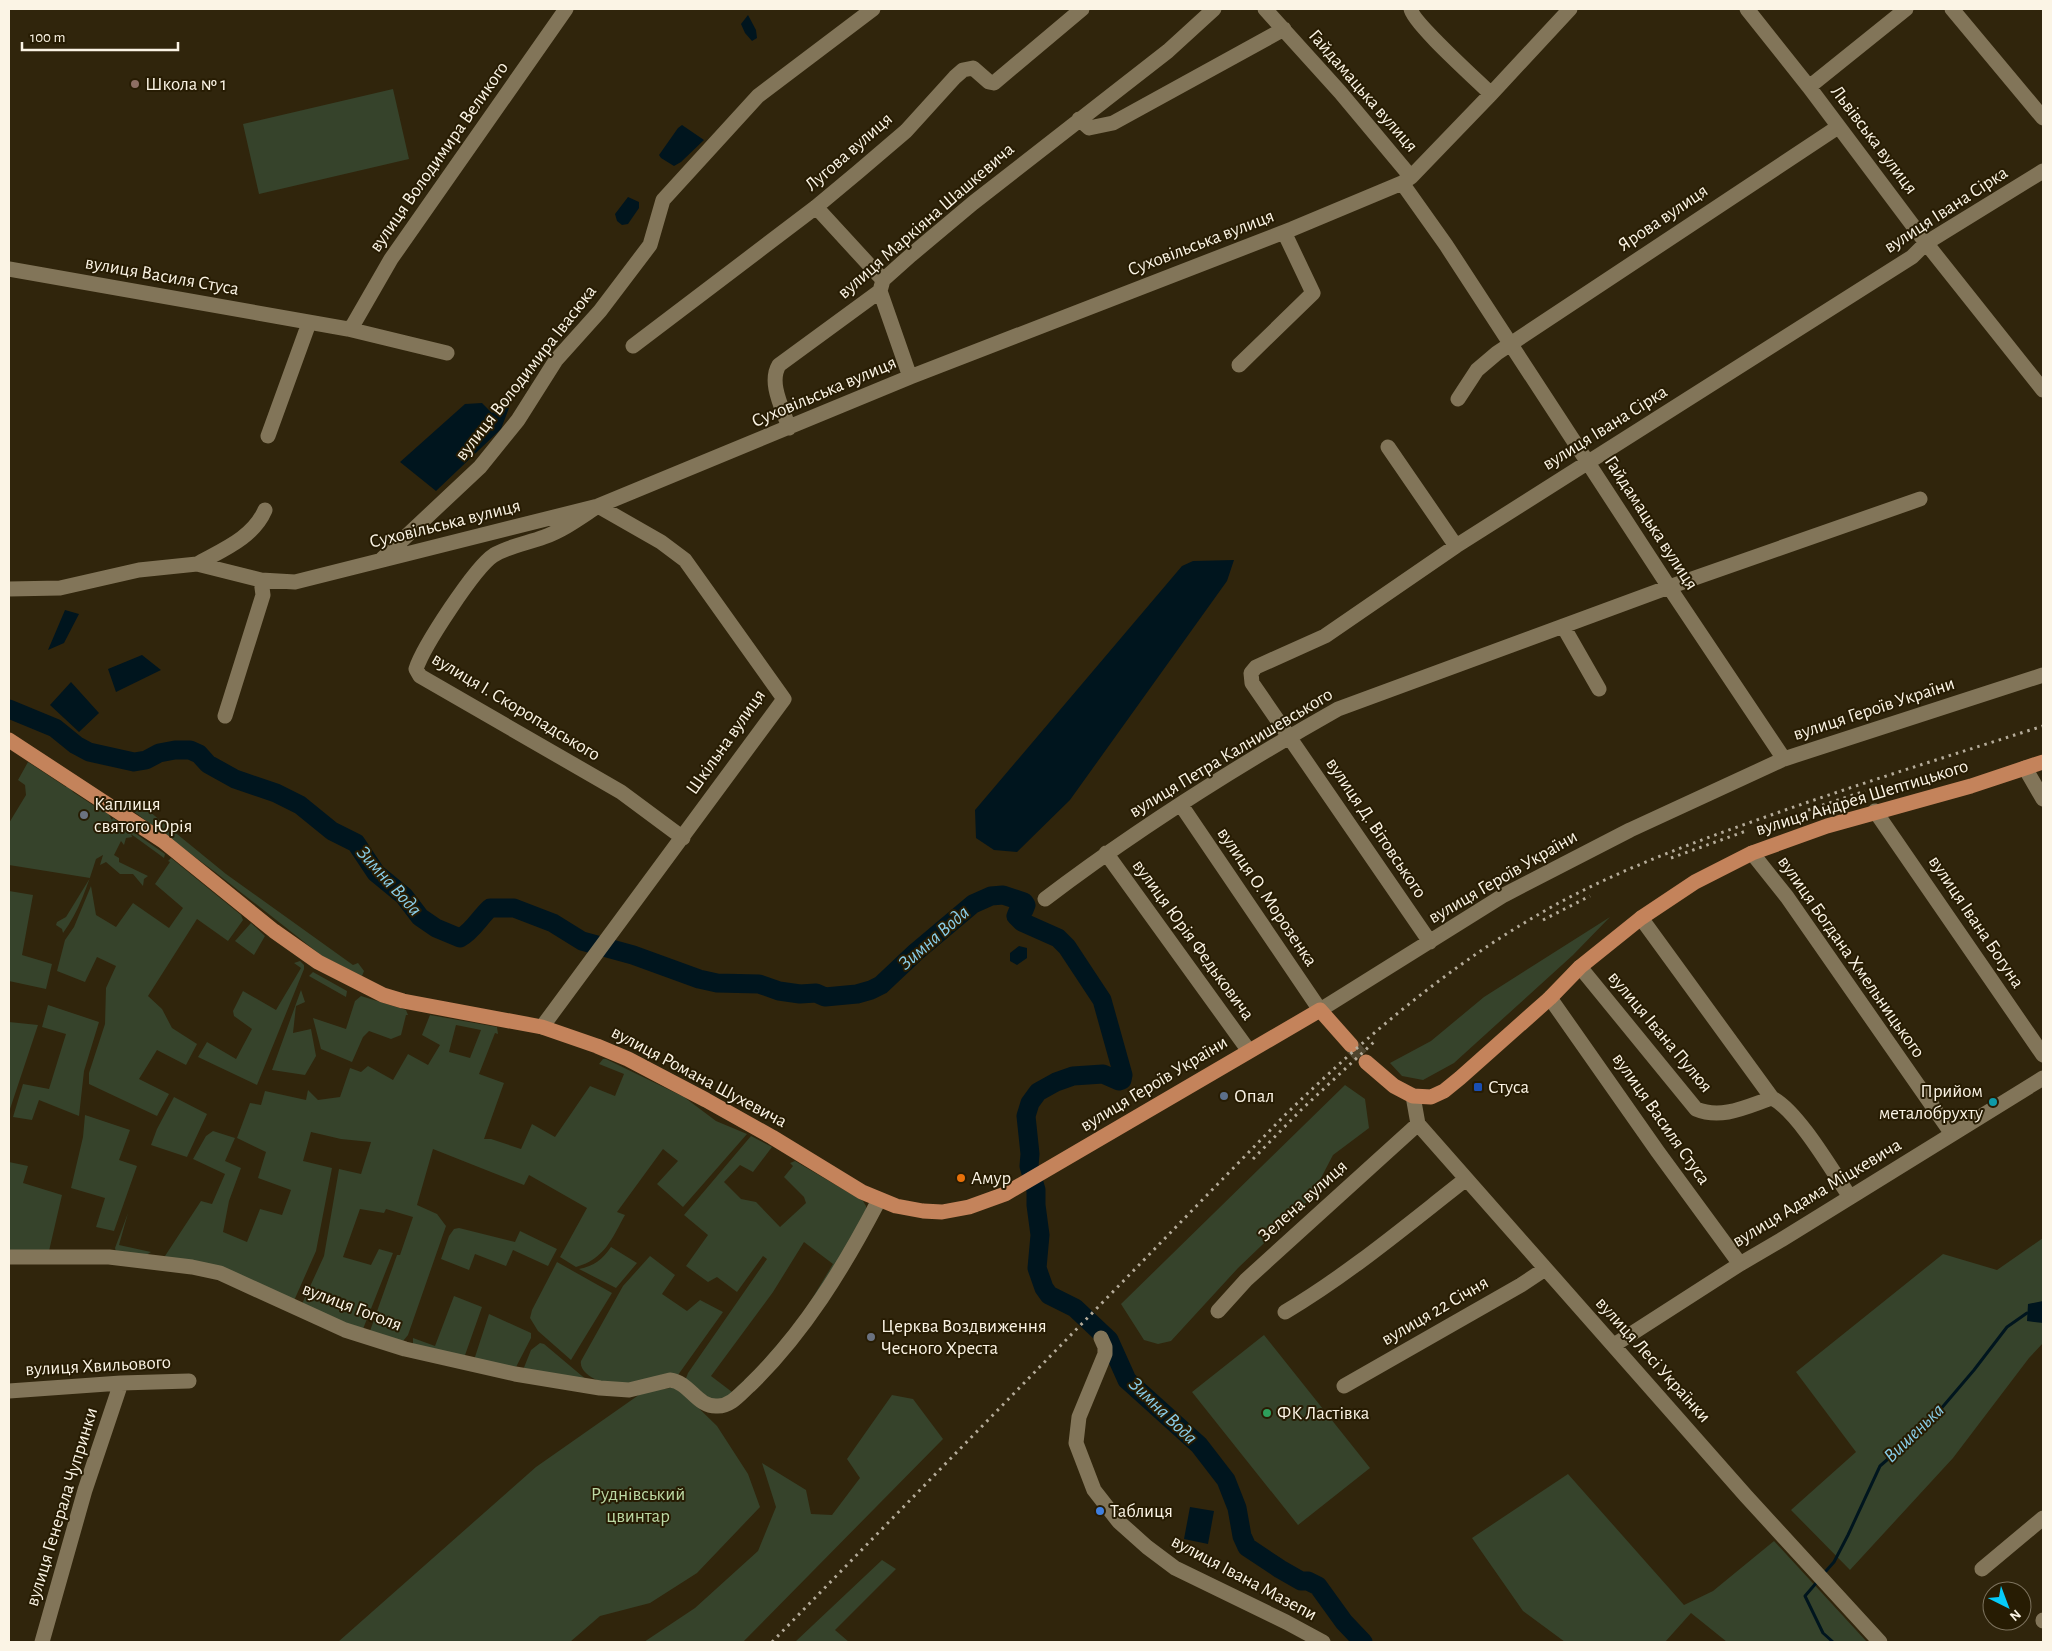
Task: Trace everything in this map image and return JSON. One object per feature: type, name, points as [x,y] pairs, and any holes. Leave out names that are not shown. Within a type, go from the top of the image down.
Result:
[{"type":"main road","name":"вулиця Романа Шухевича","points":[[9,740],[163,841],[274,931],[318,962],[383,996],[542,1027],[597,1046],[654,1073],[756,1127],[862,1192],[896,1206],[942,1212],[969,1207],[1017,1188]]},
{"type":"main road","name":"вулиця Андрея Шептицького","points":[[1413,1096],[1431,1097],[1444,1091],[1550,998],[1580,967],[1641,918],[1695,882],[1752,853],[1876,811],[1971,786],[2043,762]]},
{"type":"main road","points":[[1320,1010],[1351,1045]]},
{"type":"main road","name":"вулиця Героїв України","points":[[1017,1188],[1320,1010]]},
{"type":"main road","points":[[1366,1062],[1394,1086],[1413,1096]]},
{"type":"street","name":"вулиця Володимира Великого","points":[[348,329],[352,326],[392,259],[566,9]]},
{"type":"street","name":"вулиця Володимира Івасюка","points":[[380,561],[480,467],[518,420],[556,360],[600,311],[650,245],[663,200],[758,96],[873,9]]},
{"type":"street","name":"Лугова вулиця","points":[[633,346],[816,207],[906,131],[955,77],[964,70],[973,68],[989,82],[994,83],[1082,9]]},
{"type":"street","name":"вулиця Маркіяна Шашкевича","points":[[789,428],[775,385],[775,373],[779,365],[882,286],[973,203],[1168,51],[1214,9]]},
{"type":"street","name":"Гайдамацька вулиця","points":[[1265,9],[1340,92],[1406,180],[1510,344],[1784,759]]},
{"type":"street","points":[[1411,9],[1411,12],[1422,25],[1491,94]]},
{"type":"street","name":"Суховільська вулиця","points":[[9,589],[60,588],[139,570],[197,564],[261,580],[295,582],[598,506],[910,378],[1284,232],[1406,180],[1491,94],[1570,9]]},
{"type":"street","name":"Львівська вулиця","points":[[1747,9],[1809,87],[1926,243],[2043,390]]},
{"type":"street","points":[[1809,87],[1906,9]]},
{"type":"street","points":[[1952,9],[2043,118]]},
{"type":"street","points":[[1079,119],[1089,128],[1114,123],[1284,29]]},
{"type":"street","name":"Ярова вулиця","points":[[1458,399],[1477,370],[1510,344],[1838,127]]},
{"type":"street","name":"вулиця Івана Сірка","points":[[1290,736],[1252,683],[1251,673],[1256,668],[1324,636],[1456,546],[1912,257],[1926,243],[2043,172]]},
{"type":"street","points":[[816,207],[882,286],[910,378]]},
{"type":"street","points":[[1239,365],[1313,293],[1284,232]]},
{"type":"street","name":"вулиця Василя Стуса","points":[[9,269],[348,329],[447,354]]},
{"type":"street","points":[[268,436],[309,322]]},
{"type":"street","points":[[1388,447],[1456,546]]},
{"type":"street","name":"вулиця Петра Калнишевського","points":[[1045,899],[1106,853],[1290,736],[1338,710],[1669,587],[1920,499]]},
{"type":"street","name":"Шкільна вулиця","points":[[542,1027],[784,699],[685,560],[661,542],[598,506]]},
{"type":"street","name":"вулиця І. Скоропадського","points":[[598,506],[564,528],[503,551],[486,561],[466,585],[416,669],[420,676],[621,792],[683,838]]},
{"type":"street","points":[[197,564],[242,539],[260,522],[265,510]]},
{"type":"street","points":[[225,716],[263,595],[261,580]]},
{"type":"street","points":[[1563,626],[1599,689]]},
{"type":"street","name":"вулиця Героїв України","points":[[1320,1010],[1504,895],[1630,830],[1784,759],[2043,675]]},
{"type":"street","name":"вулиця Д. Вітовського","points":[[1290,736],[1430,942]]},
{"type":"street","points":[[2026,768],[2043,799]]},
{"type":"street","name":"вулиця О. Морозенка","points":[[1181,805],[1320,1010]]},
{"type":"street","name":"вулиця Івана Богуна","points":[[1876,811],[2043,1055]]},
{"type":"street","name":"вулиця Юрія Федьковича","points":[[1106,853],[1249,1051]]},
{"type":"street","name":"вулиця Богдана Хмельницького","points":[[1752,853],[1786,897],[1952,1134]]},
{"type":"street","points":[[1641,918],[1772,1098],[1780,1102],[1797,1120],[1850,1197]]},
{"type":"street","name":"вулиця Івана Пулюя","points":[[1580,967],[1696,1109],[1713,1114],[1728,1112],[1772,1098]]},
{"type":"street","name":"вулиця Василя Стуса","points":[[1550,998],[1658,1152],[1740,1264]]},
{"type":"street","name":"вулиця Адама Міцкевича","points":[[1614,1345],[1740,1264],[2043,1078]]},
{"type":"street","points":[[1413,1096],[1418,1124]]},
{"type":"street","name":"вулиця Лесі Українки","points":[[1418,1124],[1746,1496],[1880,1642]]},
{"type":"street","name":"Зелена вулиця","points":[[1218,1311],[1246,1280],[1418,1124]]},
{"type":"street","points":[[1285,1312],[1376,1250],[1466,1179]]},
{"type":"street","name":"вулиця Гоголя","points":[[9,1257],[109,1257],[192,1267],[220,1273],[345,1330],[405,1350],[515,1374],[600,1388],[630,1390],[670,1380],[682,1383],[710,1406],[726,1405],[738,1396],[794,1337],[810,1317],[865,1227],[879,1200]]},
{"type":"street","name":"вулиця 22 Січня","points":[[1344,1386],[1521,1285],[1545,1268]]},
{"type":"street","name":"вулиця Івана Мазепи","points":[[1101,1338],[1106,1354],[1079,1417],[1076,1443],[1094,1490],[1119,1522],[1147,1547],[1175,1568],[1323,1642]]},
{"type":"street","name":"вулиця Хвильового","points":[[9,1391],[120,1383],[189,1381]]},
{"type":"street","name":"вулиця Генерала Чупринки","points":[[42,1642],[85,1490],[120,1383]]},
{"type":"street","points":[[1982,1568],[2043,1518]]},
{"type":"green space","points":[[393,89],[409,159],[259,194],[243,124]]},
{"type":"green space","points":[[28,762],[66,787],[68,786],[73,792],[99,809],[105,808],[112,820],[113,818],[165,854],[164,858],[131,834],[132,837],[126,838],[124,845],[121,841],[114,855],[119,858],[119,862],[148,876],[144,879],[143,886],[133,874],[120,874],[106,862],[100,865],[103,855],[96,859],[90,878],[9,865],[9,823],[26,795],[25,785],[18,780]]},
{"type":"green space","points":[[139,803],[226,874],[353,965],[358,963],[364,971],[362,976],[322,956],[215,872],[133,811]]},
{"type":"green space","points":[[171,858],[241,915],[243,920],[228,941],[197,919],[148,996],[162,1009],[172,1028],[197,1044],[186,1065],[157,1050],[139,1079],[169,1094],[157,1116],[89,1084],[89,1073],[105,1024],[106,988],[116,966],[97,957],[85,982],[57,971],[65,940],[74,927],[91,886],[96,915],[116,927],[133,903],[169,928],[183,908],[155,884]]},
{"type":"green space","points":[[89,879],[78,907],[63,933],[62,929],[56,925],[57,922],[66,917]]},
{"type":"green space","points":[[9,891],[33,895],[22,955],[52,964],[46,989],[9,981]]},
{"type":"green space","points":[[1610,917],[1573,955],[1454,1063],[1423,1080],[1402,1076],[1390,1063],[1431,1041],[1484,997]]},
{"type":"green space","points":[[251,923],[265,936],[254,955],[235,941]]},
{"type":"green space","points":[[300,961],[304,965],[304,969],[257,1085],[198,1057],[207,1042],[236,1059],[252,1029],[234,1016],[233,1011],[243,991],[276,1010],[301,968],[294,963]]},
{"type":"green space","points":[[313,972],[347,991],[346,997],[309,976]]},
{"type":"green space","points":[[301,990],[305,1002],[296,1006],[293,1033],[311,1029],[316,1056],[305,1075],[272,1070]]},
{"type":"green space","points":[[361,996],[406,1010],[408,1015],[406,1015],[401,1035],[391,1039],[369,1031],[363,1037],[352,1062],[321,1049],[313,1018],[346,1029],[355,1001]]},
{"type":"green space","points":[[48,1005],[99,1022],[84,1071],[79,1116],[39,1100],[32,1120],[13,1117],[23,1084],[49,1089],[66,1034],[42,1027]]},
{"type":"green space","points":[[430,1015],[497,1027],[498,1034],[495,1033],[479,1074],[504,1083],[484,1139],[491,1139],[521,1149],[532,1124],[555,1137],[590,1086],[615,1096],[624,1074],[599,1064],[603,1059],[684,1097],[716,1121],[747,1134],[683,1207],[657,1184],[678,1161],[663,1149],[617,1212],[625,1215],[606,1247],[594,1259],[576,1267],[560,1257],[587,1208],[529,1175],[524,1185],[433,1149],[417,1205],[437,1214],[446,1226],[408,1335],[403,1341],[370,1331],[397,1255],[400,1255],[413,1217],[386,1209],[384,1213],[360,1209],[343,1257],[371,1265],[379,1249],[393,1253],[363,1329],[361,1330],[302,1304],[324,1256],[339,1169],[361,1174],[371,1142],[341,1139],[311,1132],[303,1161],[332,1168],[316,1251],[293,1303],[166,1259],[165,1256],[201,1201],[212,1204],[225,1174],[193,1159],[206,1136],[213,1131],[235,1138],[225,1161],[241,1168],[229,1201],[223,1232],[247,1242],[260,1209],[282,1215],[291,1190],[258,1178],[266,1152],[237,1138],[250,1103],[261,1105],[265,1091],[306,1100],[308,1090],[318,1100],[340,1097],[350,1068],[361,1072],[368,1066],[393,1080],[408,1054],[428,1065],[440,1045],[422,1035]],"holes":[[[456,1025],[481,1030],[470,1058],[449,1052]]]},
{"type":"green space","points":[[9,1022],[38,1025],[9,1112]]},
{"type":"green space","points":[[1345,1085],[1365,1099],[1369,1128],[1333,1155],[1310,1199],[1238,1268],[1171,1341],[1158,1344],[1144,1340],[1121,1304]]},
{"type":"green space","points":[[174,1097],[207,1114],[187,1157],[151,1145],[157,1129]]},
{"type":"green space","points":[[85,1115],[130,1130],[119,1160],[137,1166],[114,1231],[96,1227],[105,1198],[71,1188],[83,1137]]},
{"type":"green space","points":[[751,1136],[772,1147],[753,1172],[740,1165],[724,1182],[741,1199],[756,1202],[780,1227],[806,1203],[804,1197],[784,1177],[793,1166],[790,1163],[795,1161],[863,1201],[866,1206],[866,1216],[813,1306],[734,1395],[714,1401],[685,1381],[688,1373],[767,1259],[763,1256],[737,1292],[717,1277],[708,1282],[686,1266],[708,1235],[684,1215]],"holes":[[[804,1242],[833,1264],[801,1317],[758,1367],[732,1392],[711,1376],[773,1292]]]},
{"type":"green space","points":[[9,1162],[28,1166],[23,1183],[62,1195],[49,1251],[9,1254]]},
{"type":"green space","points":[[128,1213],[119,1245],[151,1252],[146,1255],[116,1252],[115,1248]]},
{"type":"green space","points":[[459,1228],[515,1242],[520,1231],[557,1249],[548,1266],[513,1250],[506,1266],[475,1254],[469,1270],[441,1259],[449,1236],[454,1229]]},
{"type":"green space","points":[[2043,1238],[2043,1343],[2029,1358],[1953,1458],[1850,1570],[1791,1510],[1856,1452],[1796,1372],[1943,1254],[1997,1270]]},
{"type":"green space","points":[[611,1247],[637,1263],[616,1288],[579,1269],[598,1261]]},
{"type":"green space","points":[[650,1256],[675,1275],[662,1294],[687,1311],[700,1300],[723,1312],[678,1375],[634,1387],[615,1386],[598,1381],[585,1372],[581,1361],[623,1286]]},
{"type":"green space","points":[[557,1262],[612,1293],[571,1360],[538,1331],[530,1318],[532,1310]]},
{"type":"green space","points":[[454,1296],[482,1307],[464,1358],[413,1344],[413,1338],[435,1346]]},
{"type":"green space","points":[[489,1314],[531,1333],[531,1338],[515,1369],[474,1360]]},
{"type":"green space","name":"ФК Ластівка","points":[[1264,1335],[1370,1468],[1298,1525],[1192,1392]]},
{"type":"green space","points":[[540,1343],[544,1344],[588,1381],[523,1370],[531,1350]]},
{"type":"green space","name":"Руднівський цвинтар","points":[[677,1387],[717,1426],[748,1474],[760,1507],[697,1573],[650,1603],[600,1616],[570,1642],[338,1642],[536,1467],[643,1392]]},
{"type":"green space","points":[[892,1395],[913,1399],[943,1439],[743,1642],[644,1642],[695,1608],[758,1551],[776,1507],[762,1463],[806,1490],[811,1514],[832,1515],[860,1478],[847,1459]]},
{"type":"green space","points":[[1568,1474],[1684,1605],[1713,1591],[1774,1541],[1867,1642],[1727,1642],[1691,1613],[1665,1642],[1565,1642],[1523,1611],[1472,1538]]},
{"type":"green space","points":[[882,1560],[896,1569],[835,1630],[849,1642],[795,1642]]},
{"type":"water","points":[[748,15],[756,30],[757,38],[752,41],[745,33],[741,24]]},
{"type":"water","points":[[682,125],[704,140],[681,162],[674,166],[659,155]]},
{"type":"water","points":[[628,197],[639,202],[639,208],[628,224],[622,225],[617,221],[615,214]]},
{"type":"water","points":[[482,403],[492,413],[502,404],[509,408],[501,429],[436,491],[400,462],[465,404]]},
{"type":"water","points":[[1234,560],[1227,581],[1070,800],[1017,852],[994,850],[976,838],[975,810],[1182,566],[1193,561]]},
{"type":"water","points":[[65,610],[79,614],[64,643],[48,650]]},
{"type":"water","points":[[142,655],[161,670],[116,692],[108,669]]},
{"type":"water","points":[[71,682],[99,713],[79,732],[50,705]]},
{"type":"water","points":[[1019,946],[1027,948],[1027,958],[1017,965],[1010,961],[1010,953]]},
{"type":"water","points":[[2043,1301],[2043,1323],[2027,1321],[2028,1304]]},
{"type":"water","points":[[1190,1507],[1214,1511],[1208,1544],[1184,1539]]},
{"type":"waterway","name":"Зимна Вода","points":[[9,709],[55,728],[76,745],[89,752],[134,762],[146,760],[159,753],[190,750],[199,754],[208,764],[235,779],[276,793],[300,805],[332,831],[356,843],[376,873],[404,896],[420,917],[436,928],[460,938],[490,908],[514,908],[553,923],[582,941],[633,955],[699,979],[717,983],[759,984],[779,991],[800,994],[816,993],[825,997],[857,994],[881,985],[916,952],[973,904],[991,896],[1003,895],[1024,902],[1026,905],[1024,910],[1018,911],[1016,916],[1022,922],[1058,938],[1067,947],[1102,1000],[1123,1075],[1122,1080],[1119,1081],[1103,1074],[1073,1076],[1056,1082],[1038,1092],[1030,1103],[1026,1116],[1030,1154],[1029,1166],[1036,1190],[1040,1235],[1037,1268],[1044,1288],[1049,1295],[1075,1308],[1109,1340],[1127,1380],[1199,1445],[1226,1480],[1237,1508],[1242,1536],[1247,1547],[1301,1581],[1308,1581],[1318,1586],[1344,1622],[1363,1642]]},
{"type":"waterway","name":"Вишенька","points":[[1826,1571],[1834,1562],[1848,1535],[1880,1466],[1928,1424],[1974,1370],[2007,1327],[2027,1313]]},
{"type":"waterway","name":"Вишенька","points":[[1817,1582],[1805,1596],[1823,1633],[1833,1642]]},
{"type":"tunnel","points":[[1351,1045],[1366,1062]]},
{"type":"railway","points":[[772,1642],[1285,1115],[1380,1028],[1446,975],[1517,927],[1555,905],[1634,867],[1805,803],[2043,726]]},
{"type":"railway","points":[[1808,810],[1865,791]]},
{"type":"railway","points":[[1671,858],[1746,831]]},
{"type":"railway","points":[[1543,920],[1590,896]]},
{"type":"railway","points":[[1253,1159],[1301,1110],[1375,1041]]},
{"type":"place","name":"Школа № 1","points":[[135,84]]},
{"type":"place","name":"Каплиця святого Юрія","points":[[84,815]]},
{"type":"place","name":"Стуса","points":[[1478,1087]]},
{"type":"place","name":"Опал","points":[[1224,1096]]},
{"type":"place","name":"Прийом металобрухту","points":[[1993,1102]]},
{"type":"place","name":"Амур","points":[[961,1178]]},
{"type":"place","name":"Церква Воздвиження Чесного Хреста","points":[[871,1337]]},
{"type":"place","name":"ФК Ластівка","points":[[1267,1413]]},
{"type":"place","name":"Таблиця","points":[[1100,1511]]}]
